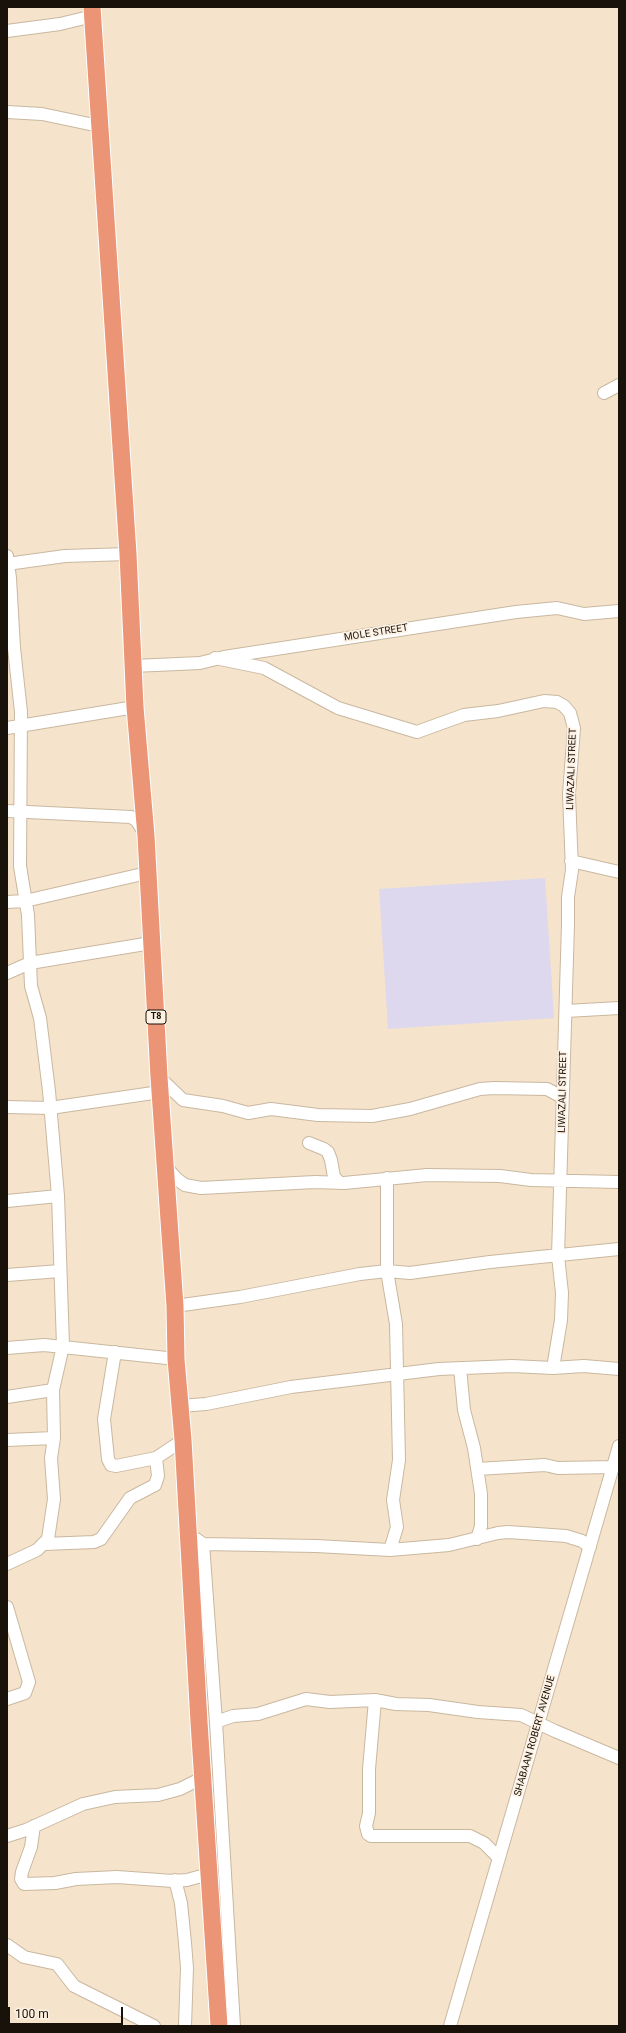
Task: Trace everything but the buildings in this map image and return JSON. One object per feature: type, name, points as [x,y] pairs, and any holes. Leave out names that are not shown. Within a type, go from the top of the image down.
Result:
[{"type":"highway","name":"T8","points":[[93,11],[99,126],[128,554],[135,707],[146,836],[159,1084],[175,1306],[176,1359],[183,1440],[219,2026]]},
{"type":"street","points":[[7,31],[60,24],[93,11]]},
{"type":"street","points":[[7,112],[42,114],[99,126]]},
{"type":"street","points":[[604,393],[619,385]]},
{"type":"street","points":[[46,1544],[53,1509],[51,1458],[54,1438],[53,1390],[63,1346],[58,1196],[40,1018],[31,986],[28,915],[13,811],[21,791],[21,712],[10,648],[7,561],[65,556],[128,554]]},
{"type":"street","name":"MOLE STREET","points":[[133,666],[200,663],[215,658],[516,612],[557,608],[584,614],[619,611]]},
{"type":"street","name":"LIWAZALI STREET","points":[[215,658],[264,668],[338,708],[417,732],[468,714],[498,711],[548,701],[564,706],[570,713],[574,728],[569,794],[572,870],[568,897],[558,1256],[562,1300],[561,1320],[553,1368]]},
{"type":"street","points":[[7,728],[21,727],[135,707]]},
{"type":"street","points":[[13,811],[131,817],[137,821],[146,836]]},
{"type":"street","points":[[571,861],[619,872]]},
{"type":"street","points":[[7,902],[25,901],[147,873]]},
{"type":"street","points":[[7,972],[30,963],[151,943]]},
{"type":"street","points":[[566,1011],[619,1008]]},
{"type":"street","points":[[7,1107],[50,1108],[159,1084],[183,1100],[223,1106],[248,1113],[271,1109],[318,1115],[372,1116],[410,1108],[486,1088],[547,1089],[562,1097]]},
{"type":"street","points":[[309,1143],[328,1152],[334,1177],[339,1182]]},
{"type":"street","points":[[164,1165],[178,1180],[190,1186],[223,1187],[339,1182],[427,1175],[500,1176],[531,1180],[619,1182]]},
{"type":"street","points":[[387,1178],[387,1271],[396,1324],[399,1460],[393,1500],[397,1527],[390,1550]]},
{"type":"street","points":[[7,1201],[58,1196]]},
{"type":"street","points":[[175,1306],[217,1300],[360,1274],[387,1271],[410,1273],[490,1262],[619,1249]]},
{"type":"street","points":[[7,1275],[60,1271]]},
{"type":"street","points":[[7,1348],[44,1345],[63,1346],[176,1359]]},
{"type":"street","points":[[115,1352],[104,1419],[108,1459],[111,1465],[116,1466],[156,1458],[183,1440]]},
{"type":"street","points":[[180,1406],[206,1404],[280,1389],[396,1374],[460,1368],[512,1366],[553,1368],[584,1366],[619,1369]]},
{"type":"street","points":[[460,1368],[464,1410],[477,1469],[482,1511],[481,1526],[477,1539]]},
{"type":"street","points":[[7,1397],[53,1390]]},
{"type":"street","points":[[7,1440],[54,1438]]},
{"type":"street","name":"SHABAAN ROBERT AVENUE","points":[[450,2026],[619,1446]]},
{"type":"street","points":[[7,1564],[28,1555],[46,1544],[94,1542],[102,1539],[130,1498],[155,1485],[158,1476],[156,1458]]},
{"type":"street","points":[[477,1469],[545,1465],[558,1468],[613,1467]]},
{"type":"street","points":[[189,1534],[203,1544],[316,1546],[390,1550],[426,1548],[508,1532],[566,1536],[582,1541],[590,1547]]},
{"type":"street","points":[[203,1544],[216,1722],[234,2026]]},
{"type":"street","points":[[7,1607],[29,1682],[25,1693],[8,1698]]},
{"type":"street","points":[[216,1722],[233,1716],[258,1714],[306,1699],[325,1701],[375,1700],[396,1704],[430,1705],[478,1712],[516,1714],[525,1716],[539,1722],[555,1732],[619,1758]]},
{"type":"street","points":[[375,1700],[369,1769],[369,1813],[366,1826],[368,1834],[371,1836],[470,1836],[484,1843],[499,1858]]},
{"type":"street","points":[[7,1836],[95,1801],[115,1796],[158,1795],[180,1789],[204,1777]]},
{"type":"street","points":[[34,1826],[31,1847],[22,1872],[21,1880],[24,1884],[128,1877],[175,1880],[209,1874]]},
{"type":"street","points":[[175,1880],[181,1903],[187,1968],[185,2026]]},
{"type":"street","points":[[7,1946],[24,1957],[57,1964],[74,1986],[154,2026]]},
{"type":"shaded area","points":[[545,878],[554,1018],[388,1029],[379,889]]}]
